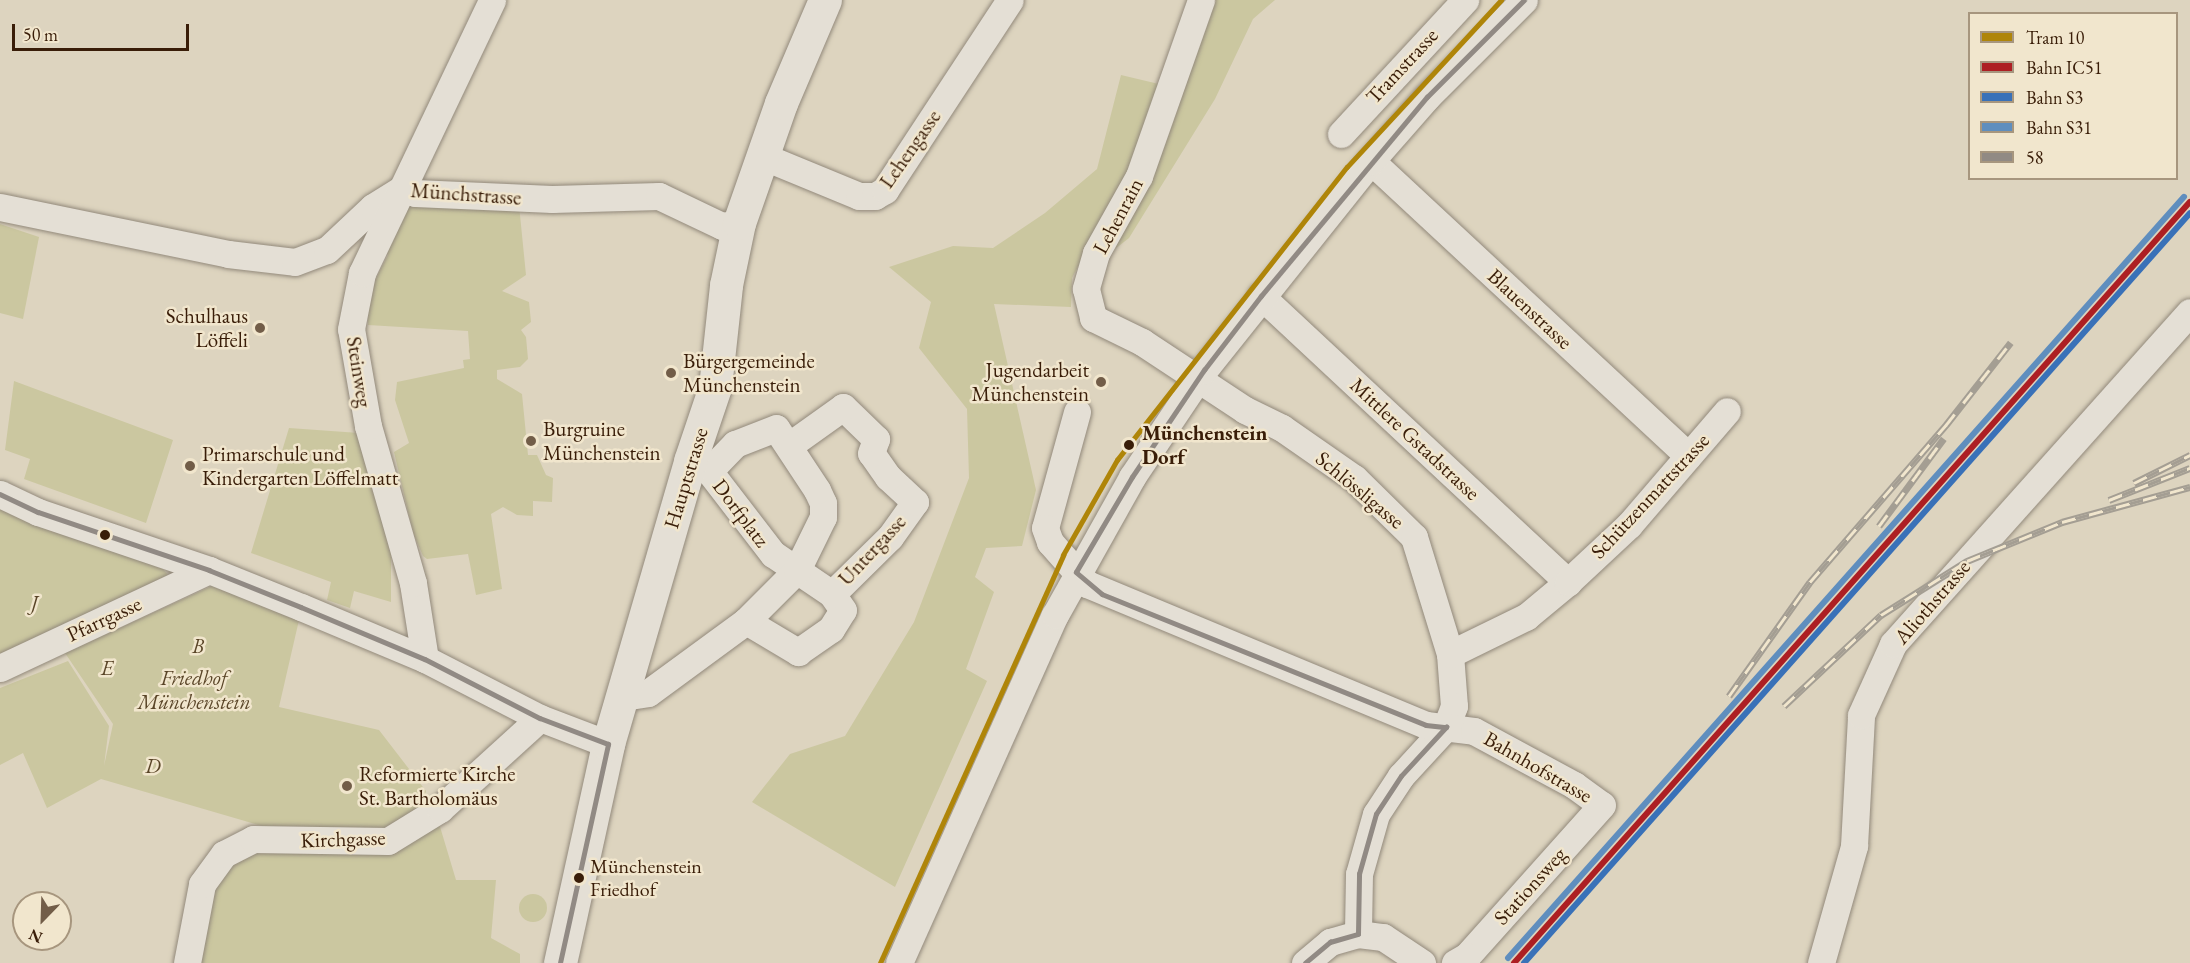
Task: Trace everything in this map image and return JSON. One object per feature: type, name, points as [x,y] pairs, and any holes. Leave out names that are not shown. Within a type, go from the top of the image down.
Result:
[{"type":"main road","name":"Hauptstrasse","points":[[561,963],[608,744],[699,466],[720,367],[726,285],[739,223],[762,156],[825,0]]},
{"type":"street","name":"Steinweg","points":[[425,659],[413,584],[368,426],[351,329],[362,273],[492,0]]},
{"type":"street","name":"Lehengasse","points":[[762,156],[860,196],[875,196],[885,190],[1010,0]]},
{"type":"street","name":"Lehenrain","points":[[1197,380],[1142,342],[1093,318],[1086,289],[1096,253],[1139,176],[1201,0]]},
{"type":"street","name":"Tramstrasse","points":[[1341,134],[1465,0]]},
{"type":"street","name":"Tramstrasse","points":[[899,963],[994,745],[1076,572],[1132,477],[1197,380],[1261,296],[1371,161],[1427,97],[1524,0]]},
{"type":"street","name":"Blauenstrasse","points":[[1371,161],[1688,456]]},
{"type":"street","name":"Münchstrasse","points":[[0,207],[228,254],[295,262],[327,250],[374,207],[403,188],[415,193],[552,199],[659,196],[722,226],[739,223]]},
{"type":"street","name":"Mittlere Gstadstrasse","points":[[1261,296],[1568,582]]},
{"type":"street","name":"Aliothstrasse","points":[[1821,963],[1854,846],[1861,715],[1893,644],[2190,312]]},
{"type":"street","name":"Schlössligasse","points":[[1197,380],[1282,428],[1354,478],[1399,519],[1414,537],[1450,654],[1454,706],[1446,727]]},
{"type":"street","name":"Untergasse","points":[[746,621],[798,652],[831,629],[843,610],[832,594],[890,537],[915,502],[888,477],[871,453],[876,439],[843,407],[790,445]]},
{"type":"street","name":"Schützenmattstrasse","points":[[1450,654],[1526,617],[1568,582],[1629,525],[1727,411]]},
{"type":"street","name":"Bahnhofstrasse","points":[[1077,412],[1045,528],[1050,542],[1076,572],[1102,594],[1426,725],[1474,731],[1494,740],[1602,805]]},
{"type":"street","name":"Dorfplatz","points":[[797,570],[823,517],[823,503],[790,445],[776,428],[735,444],[699,466],[772,554],[832,594]]},
{"type":"street","points":[[0,494],[38,512],[209,570],[425,659],[540,718],[608,744]]},
{"type":"street","name":"Pfarrgasse","points":[[0,668],[209,570]]},
{"type":"street","points":[[623,697],[648,693],[746,621],[797,570]]},
{"type":"street","name":"Kirchgasse","points":[[187,963],[202,885],[224,854],[253,839],[388,842],[440,809],[540,718]]},
{"type":"street","points":[[1358,934],[1359,874],[1376,814],[1401,776],[1446,727]]},
{"type":"street","name":"Stationsweg","points":[[1455,963],[1467,956],[1602,805]]},
{"type":"street","points":[[1305,963],[1330,942],[1358,934],[1383,937],[1415,957]]},
{"type":"green space","points":[[1201,0],[1275,0],[1253,19],[1215,99],[1129,238],[1115,249]]},
{"type":"green space","points":[[1121,75],[1163,85],[1143,142],[1072,278],[1071,307],[994,304],[1036,490],[1022,546],[986,548],[975,577],[994,592],[966,669],[987,681],[895,887],[752,802],[790,754],[845,736],[914,622],[969,478],[967,409],[919,348],[931,302],[889,267],[953,246],[993,248],[1045,213],[1097,169]]},
{"type":"green space","points":[[411,203],[519,205],[526,275],[502,291],[529,302],[531,322],[521,330],[526,337],[528,359],[520,367],[497,370],[497,379],[522,394],[528,455],[537,455],[546,475],[553,478],[552,502],[533,501],[533,516],[517,515],[503,507],[491,514],[502,589],[476,595],[468,554],[427,559],[423,556],[413,533],[394,452],[409,443],[395,400],[397,382],[464,368],[463,360],[470,359],[468,331],[368,325],[367,296],[388,255],[382,250]]},
{"type":"green space","points":[[0,224],[39,237],[23,319],[0,313]]},
{"type":"green space","points":[[14,381],[173,440],[146,523],[24,479],[30,459],[5,450]]},
{"type":"green space","points":[[289,428],[359,433],[391,540],[391,602],[354,591],[350,608],[327,600],[331,582],[251,553]]},
{"type":"green space","name":"J","points":[[0,509],[162,568],[169,576],[0,658]]},
{"type":"green space","name":"Friedhof Münchenstein","points":[[214,585],[299,620],[279,707],[379,730],[426,791],[422,805],[379,833],[265,827],[101,779],[47,808],[23,753],[0,765],[0,688],[68,661],[109,726],[104,766],[113,724],[65,653]]},
{"type":"green space","points":[[438,820],[456,880],[496,880],[491,938],[520,954],[520,963],[199,963],[216,887],[229,868],[257,847]]},
{"type":"green space","points":[[533,894],[543,898],[547,908],[543,918],[533,922],[523,918],[519,908],[523,898]]},
{"type":"railway","points":[[1729,696],[1810,582],[1946,425],[2011,342]]},
{"type":"railway","points":[[1879,526],[1944,438]]},
{"type":"railway","points":[[2134,483],[2190,455]]},
{"type":"railway","points":[[2109,500],[2190,468]]},
{"type":"railway","points":[[1784,706],[1881,615],[1967,561],[2062,522],[2190,487]]},
{"type":"tram line","name":"10","points":[[880,963],[1063,555],[1117,460],[1347,167],[1501,0]]},
{"type":"rail line","name":"S31","points":[[1508,958],[2184,197]]},
{"type":"rail line","name":"IC51","points":[[1514,963],[2190,202]]},
{"type":"rail line","name":"S3","points":[[1524,963],[2190,213]]},
{"type":"transit line","name":"58","points":[[1076,572],[1132,477],[1204,370],[1261,296],[1427,97],[1524,0]]},
{"type":"transit line","name":"58","points":[[0,494],[38,512],[209,570],[301,607],[425,659],[540,718],[608,744]]},
{"type":"transit line","name":"58","points":[[1076,572],[1102,594],[1426,725],[1446,727]]},
{"type":"transit line","name":"58","points":[[1358,934],[1359,874],[1376,814],[1401,776],[1446,727]]},
{"type":"transit line","name":"58","points":[[560,963],[608,744]]},
{"type":"transit line","name":"58","points":[[1305,963],[1330,942],[1358,934]]},
{"type":"place","name":"Schulhaus Löffeli","points":[[260,328]]},
{"type":"place","name":"Bürgergemeinde Münchenstein","points":[[671,373]]},
{"type":"place","name":"Jugendarbeit Münchenstein","points":[[1101,382]]},
{"type":"place","name":"Burgruine Münchenstein","points":[[531,441]]},
{"type":"place","name":"Münchenstein Dorf","points":[[1129,445]]},
{"type":"place","name":"Primarschule und Kindergarten Löffelmatt","points":[[190,466]]},
{"type":"place","name":"Reformierte Kirche St. Bartholomäus","points":[[347,786]]},
{"type":"place","name":"Münchenstein Friedhof","points":[[579,878]]},
{"type":"park label","name":"B","points":[[198,646]]},
{"type":"park label","name":"E","points":[[107,668]]},
{"type":"park label","name":"D","points":[[153,766]]}]
